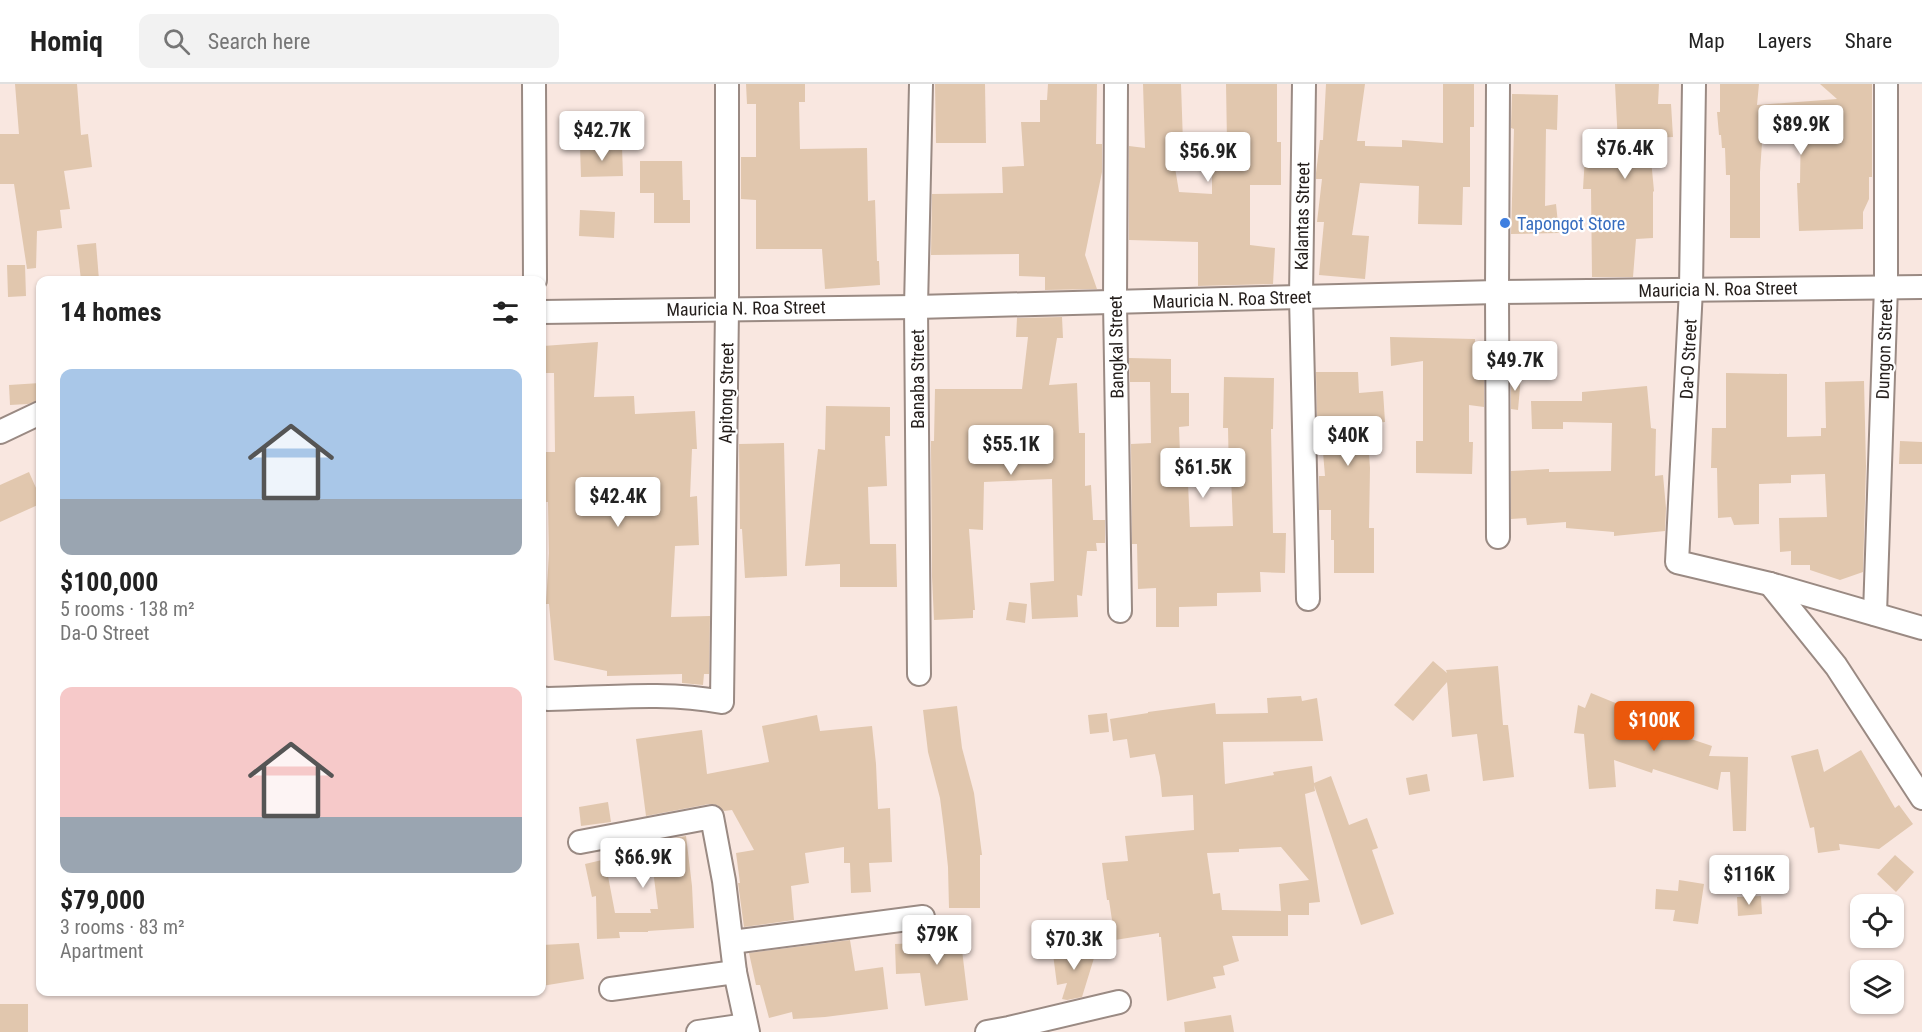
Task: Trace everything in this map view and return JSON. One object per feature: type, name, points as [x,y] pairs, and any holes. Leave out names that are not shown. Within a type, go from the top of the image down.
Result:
[{"type":"street","points":[[534,84],[535,276]]},
{"type":"street","name":"Apitong Street","points":[[546,698],[675,696],[722,702],[727,308],[727,84]]},
{"type":"street","name":"Banaba Street","points":[[919,674],[916,306],[921,84]]},
{"type":"street","name":"Bangkal Street","points":[[1116,84],[1115,302],[1120,611]]},
{"type":"street","name":"Kalantas Street","points":[[1304,84],[1300,297],[1308,600]]},
{"type":"street","points":[[1498,84],[1498,537]]},
{"type":"street","name":"Da-O Street","points":[[1694,84],[1691,289],[1677,562],[1770,584]]},
{"type":"street","name":"Dungon Street","points":[[1875,614],[1886,286],[1886,84]]},
{"type":"street","name":"Mauricia N. Roa Street","points":[[546,312],[1115,302],[1497,292],[1922,286]]},
{"type":"street","points":[[0,432],[36,414]]},
{"type":"street","points":[[1770,584],[1922,628]]},
{"type":"street","points":[[1770,584],[1836,666],[1922,798]]},
{"type":"street","points":[[580,842],[712,817],[724,881],[735,972],[747,1028],[698,1032]]},
{"type":"street","points":[[732,942],[923,917]]},
{"type":"street","points":[[611,989],[735,972]]},
{"type":"street","points":[[987,1032],[1009,1030],[1119,1002]]},
{"type":"building","points":[[15,84],[77,84],[81,135],[88,134],[92,167],[64,171],[70,209],[60,210],[62,228],[37,231],[36,268],[27,269],[14,184],[0,184],[0,134],[19,134]]},
{"type":"building","points":[[746,84],[805,84],[805,102],[799,102],[800,149],[867,148],[868,201],[875,200],[880,285],[825,289],[822,249],[756,249],[756,200],[741,199],[741,157],[756,157],[756,104],[747,104]]},
{"type":"building","points":[[935,84],[985,84],[986,143],[936,143]]},
{"type":"building","points":[[1048,84],[1097,84],[1096,144],[1102,144],[1102,172],[1085,255],[1097,289],[1045,290],[1045,277],[1019,276],[1019,254],[931,255],[932,194],[1003,193],[1002,167],[1024,166],[1021,122],[1040,122],[1040,100],[1047,100]]},
{"type":"building","points":[[1143,84],[1181,84],[1183,143],[1171,143],[1179,192],[1212,194],[1212,142],[1227,142],[1226,84],[1277,84],[1277,142],[1281,142],[1281,185],[1250,185],[1250,245],[1275,248],[1273,284],[1198,286],[1198,242],[1129,240],[1129,146],[1145,148]]},
{"type":"building","points":[[1326,84],[1365,84],[1357,141],[1365,141],[1365,146],[1402,147],[1402,140],[1443,143],[1443,84],[1474,84],[1474,127],[1470,127],[1470,187],[1463,187],[1462,225],[1418,224],[1419,186],[1360,183],[1352,235],[1369,236],[1365,279],[1319,275],[1324,222],[1317,222],[1322,179],[1316,179],[1316,173],[1320,140],[1323,140]]},
{"type":"building","points":[[1615,84],[1659,84],[1658,104],[1671,104],[1673,137],[1649,138],[1654,191],[1653,238],[1636,239],[1633,277],[1592,277],[1591,189],[1583,189],[1586,139],[1618,144]]},
{"type":"building","points":[[1720,84],[1759,84],[1757,105],[1837,99],[1820,84],[1872,84],[1872,177],[1869,177],[1869,199],[1863,212],[1863,229],[1799,231],[1797,183],[1800,183],[1801,122],[1767,124],[1767,128],[1763,128],[1760,172],[1760,238],[1730,238],[1730,175],[1726,175],[1725,148],[1722,148],[1721,135],[1719,135],[1717,112],[1720,112]]},
{"type":"building","points":[[1512,94],[1558,95],[1557,130],[1546,129],[1545,206],[1556,204],[1559,233],[1511,234],[1514,129],[1511,128]]},
{"type":"building","points":[[622,146],[623,176],[581,177],[580,147]]},
{"type":"building","points":[[640,161],[682,161],[683,200],[690,200],[690,223],[654,223],[654,193],[640,193]]},
{"type":"building","points":[[580,210],[615,212],[614,238],[579,236]]},
{"type":"building","points":[[96,243],[99,276],[81,276],[77,245]]},
{"type":"building","points":[[7,265],[25,265],[26,296],[8,297]]},
{"type":"building","points":[[1062,317],[1063,338],[1057,338],[1049,385],[1077,383],[1079,433],[1085,433],[1085,486],[1091,485],[1093,520],[1105,520],[1105,543],[1096,543],[1097,551],[1087,551],[1082,596],[1077,595],[1078,617],[1032,619],[1030,583],[1054,581],[1052,479],[984,482],[983,530],[969,529],[975,610],[973,610],[973,618],[934,620],[931,441],[934,441],[935,389],[1022,389],[1028,337],[1016,337],[1017,318]]},
{"type":"building","points":[[1390,337],[1475,339],[1474,371],[1484,372],[1484,407],[1469,405],[1469,442],[1473,442],[1472,474],[1416,473],[1416,441],[1423,441],[1423,361],[1391,366]]},
{"type":"building","points":[[598,342],[594,397],[634,396],[635,414],[695,411],[697,449],[692,449],[690,497],[697,496],[699,545],[675,546],[671,617],[710,616],[709,674],[704,674],[703,685],[682,683],[682,674],[607,676],[607,671],[554,660],[549,604],[546,604],[549,553],[546,452],[555,452],[554,373],[546,373],[546,346]]},
{"type":"building","points":[[1129,358],[1171,359],[1171,393],[1189,393],[1189,426],[1179,427],[1181,483],[1188,483],[1190,527],[1233,526],[1228,428],[1223,428],[1224,377],[1274,378],[1273,429],[1271,429],[1273,533],[1286,533],[1285,573],[1260,572],[1261,592],[1217,593],[1217,606],[1179,607],[1179,627],[1156,627],[1156,588],[1138,589],[1137,544],[1132,544],[1131,444],[1151,443],[1150,382],[1130,382]]},
{"type":"building","points":[[1316,372],[1358,372],[1359,393],[1383,391],[1385,422],[1367,424],[1370,468],[1369,528],[1374,528],[1374,573],[1334,573],[1331,510],[1319,510],[1319,476],[1325,476],[1320,416],[1317,416]]},
{"type":"building","points":[[1726,373],[1787,374],[1787,437],[1821,436],[1821,428],[1826,428],[1825,382],[1864,381],[1866,466],[1863,572],[1840,580],[1810,570],[1810,565],[1791,565],[1791,551],[1780,552],[1779,518],[1827,517],[1825,474],[1791,475],[1791,483],[1759,484],[1759,524],[1734,525],[1731,517],[1718,518],[1717,468],[1711,468],[1712,428],[1726,428]]},
{"type":"building","points":[[1511,375],[1521,376],[1518,410],[1511,409]]},
{"type":"building","points":[[36,383],[36,401],[10,405],[9,385]]},
{"type":"building","points":[[1647,386],[1651,428],[1656,429],[1655,476],[1663,475],[1666,508],[1665,531],[1614,536],[1614,532],[1566,528],[1566,522],[1527,525],[1526,518],[1511,519],[1511,471],[1549,469],[1549,472],[1611,471],[1612,423],[1563,422],[1563,429],[1532,429],[1531,401],[1582,401],[1582,392]]},
{"type":"building","points":[[826,406],[890,407],[890,436],[885,436],[887,486],[868,487],[870,544],[896,544],[897,587],[840,587],[840,564],[805,566],[818,449],[825,450]]},
{"type":"building","points":[[1900,441],[1922,442],[1922,464],[1899,464]]},
{"type":"building","points":[[784,443],[787,576],[745,578],[742,529],[740,529],[739,444]]},
{"type":"building","points":[[29,472],[36,488],[36,506],[0,522],[0,485]]},
{"type":"building","points":[[1009,602],[1027,604],[1025,623],[1006,620]]},
{"type":"building","points":[[1433,661],[1447,673],[1446,670],[1498,666],[1503,725],[1508,725],[1514,777],[1483,781],[1477,734],[1452,737],[1447,682],[1413,721],[1394,705]]},
{"type":"building","points":[[1591,693],[1635,711],[1661,708],[1664,730],[1712,746],[1709,756],[1748,757],[1746,831],[1733,831],[1730,772],[1721,772],[1718,790],[1653,769],[1652,773],[1614,760],[1616,787],[1589,789],[1584,734],[1574,733],[1578,705],[1585,708]]},
{"type":"building","points":[[1301,696],[1302,701],[1317,698],[1323,741],[1223,742],[1225,784],[1274,775],[1273,772],[1312,766],[1314,783],[1331,776],[1349,825],[1367,818],[1378,848],[1372,850],[1394,914],[1361,925],[1314,785],[1315,791],[1305,794],[1320,902],[1309,903],[1309,915],[1288,915],[1288,936],[1232,936],[1239,961],[1223,966],[1225,975],[1213,977],[1216,988],[1167,1001],[1161,937],[1159,933],[1115,940],[1102,863],[1128,861],[1125,836],[1194,830],[1193,795],[1162,797],[1155,754],[1130,758],[1127,739],[1113,741],[1110,719],[1215,703],[1216,714],[1268,713],[1267,698]],"holes":[[[1281,847],[1309,880],[1279,884],[1281,911],[1222,910],[1220,893],[1213,894],[1207,853]]]},
{"type":"building","points":[[957,706],[962,748],[974,793],[982,855],[980,855],[980,908],[949,908],[948,867],[940,798],[928,752],[923,710]]},
{"type":"building","points":[[1107,713],[1109,732],[1090,734],[1088,715]]},
{"type":"building","points":[[817,715],[820,731],[872,726],[878,809],[890,808],[892,862],[869,863],[871,892],[851,893],[850,863],[844,863],[844,847],[805,853],[809,883],[791,886],[794,920],[744,927],[736,853],[754,850],[732,810],[724,811],[717,805],[709,804],[646,816],[636,739],[702,730],[707,774],[769,762],[762,726]]},
{"type":"building","points":[[1818,749],[1824,772],[1861,750],[1895,808],[1899,805],[1913,824],[1879,849],[1839,844],[1840,850],[1818,853],[1814,827],[1810,828],[1791,756]]},
{"type":"building","points":[[1427,774],[1430,791],[1409,795],[1406,778]]},
{"type":"building","points":[[608,802],[611,822],[581,826],[579,807]]},
{"type":"building","points":[[686,836],[694,928],[619,932],[620,938],[597,939],[596,896],[592,897],[585,864],[615,857],[614,849]],"holes":[[[653,870],[658,909],[650,909],[651,913],[615,913],[608,876]]]},
{"type":"building","points":[[1895,855],[1914,872],[1896,892],[1877,874]]},
{"type":"building","points":[[1679,880],[1704,884],[1698,924],[1673,921],[1675,910],[1655,909],[1656,889],[1678,891]]},
{"type":"building","points":[[1761,896],[1762,914],[1738,916],[1737,897]]},
{"type":"building","points":[[963,923],[968,949],[962,950],[968,1000],[925,1006],[920,973],[896,974],[895,944],[946,942],[943,927]]},
{"type":"building","points":[[850,940],[855,971],[883,967],[888,1009],[793,1019],[792,1012],[769,1018],[760,985],[756,985],[749,953]]},
{"type":"building","points":[[579,943],[584,979],[546,985],[546,945]]},
{"type":"building","points":[[1092,947],[1094,958],[1082,997],[1062,999],[1067,983],[1057,985],[1053,954]]},
{"type":"building","points":[[0,1004],[28,1004],[28,1032],[0,1032]]},
{"type":"building","points":[[1231,1015],[1234,1032],[1185,1032],[1184,1022]]},
{"type":"place","name":"Tapongot Store","points":[[1505,223]]}]
